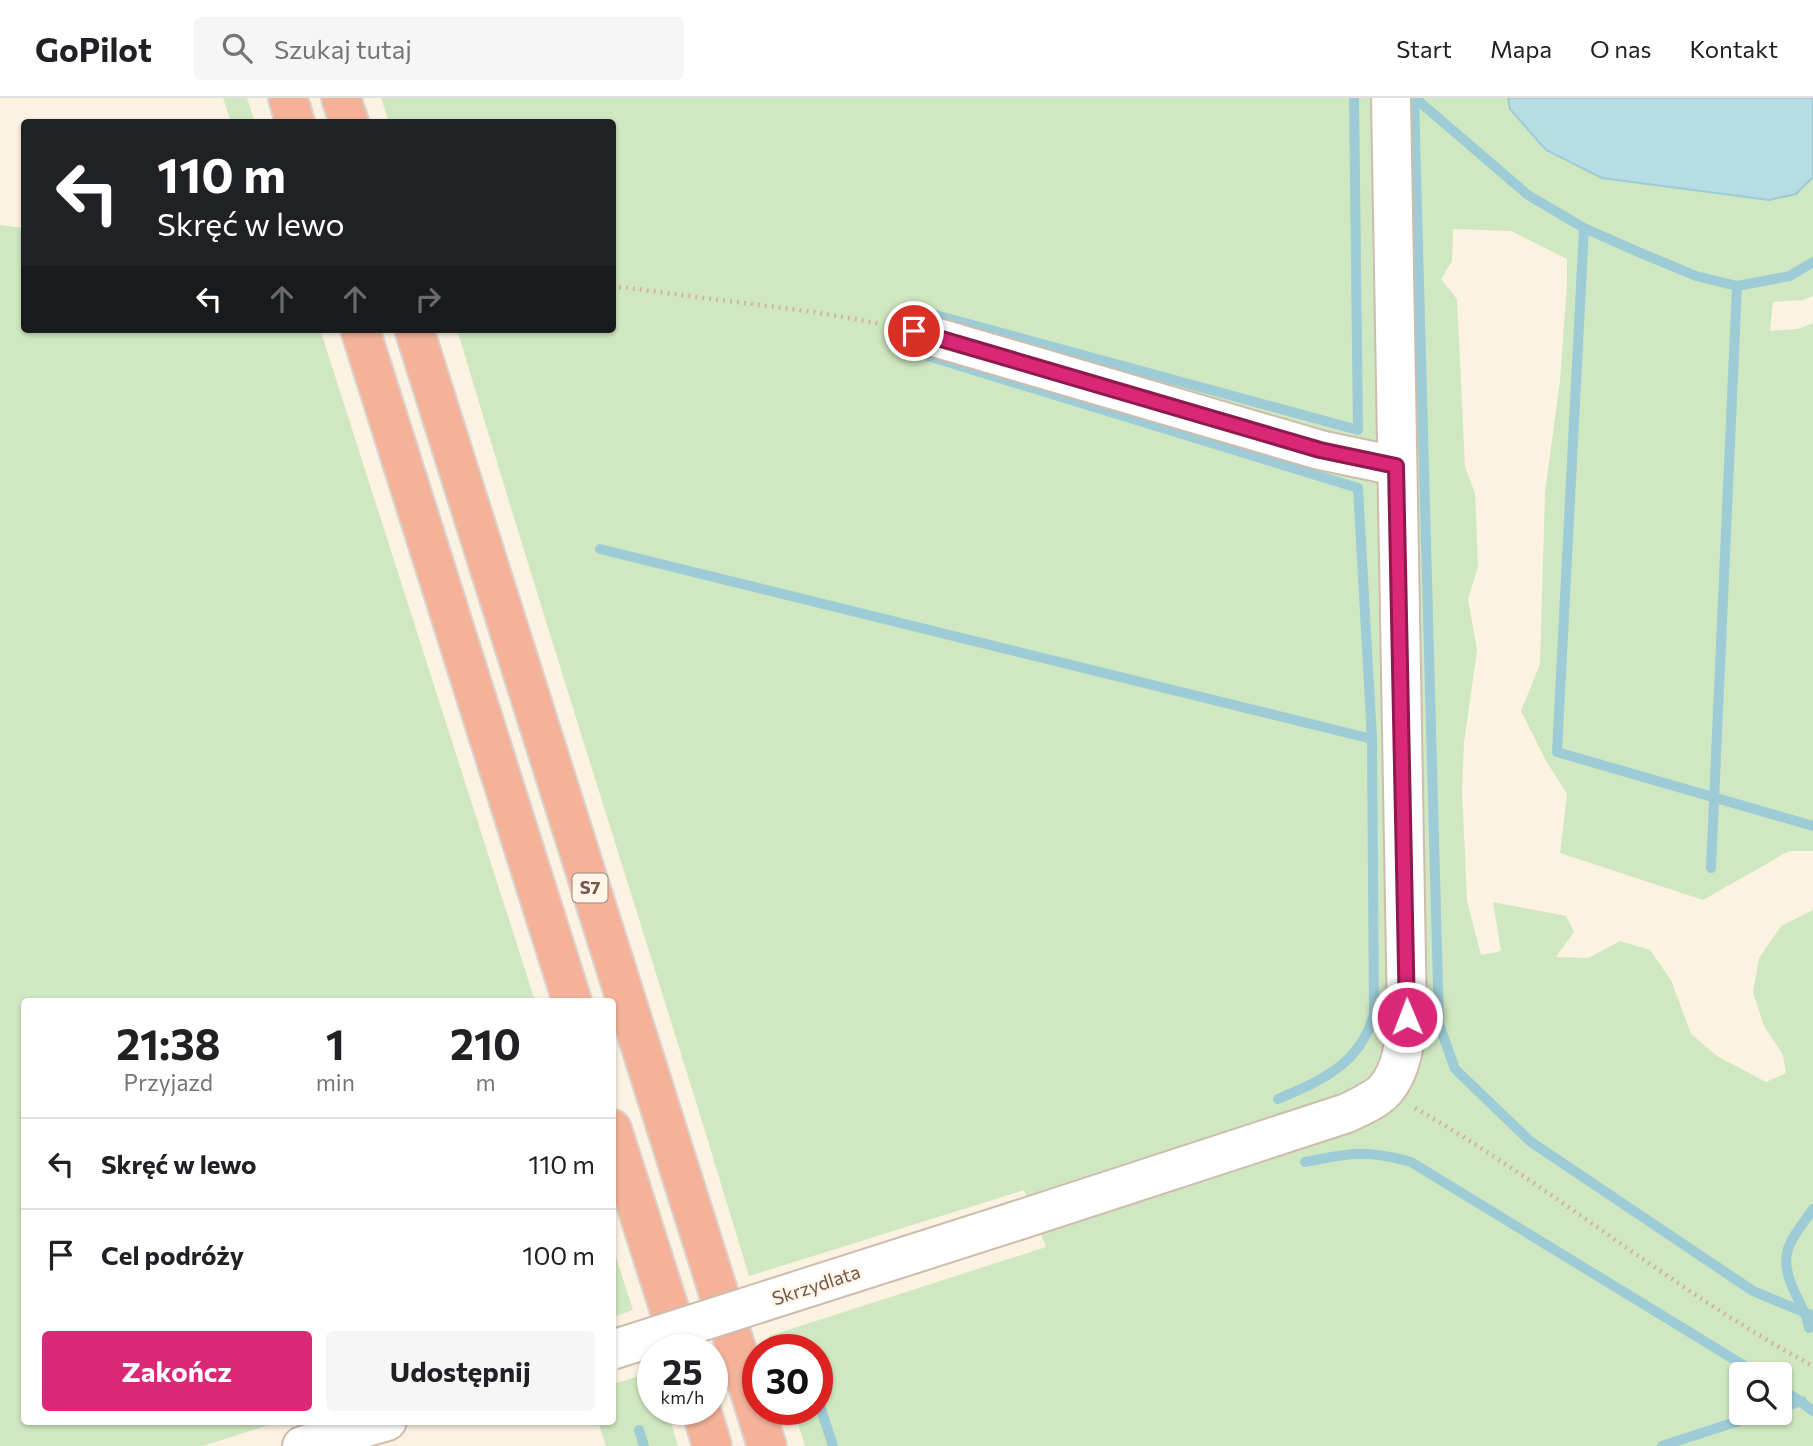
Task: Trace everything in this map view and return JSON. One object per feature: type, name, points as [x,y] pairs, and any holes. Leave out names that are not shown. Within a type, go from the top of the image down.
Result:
[{"type":"highway","points":[[288,98],[294,119]]},
{"type":"highway","points":[[341,98],[348,119]]},
{"type":"highway","points":[[361,333],[571,998]]},
{"type":"highway","name":"S7","points":[[415,333],[767,1446]]},
{"type":"highway","points":[[616,1142],[677,1334]]},
{"type":"highway","points":[[706,1425],[712,1446]]},
{"type":"street","points":[[1385,1091],[1404,1046],[1407,1017],[1391,98]]},
{"type":"street","points":[[914,331],[1320,450],[1396,466]]},
{"type":"street","name":"Skrzydlata","points":[[616,1349],[1347,1113],[1385,1091]]},
{"type":"street","points":[[327,1443],[376,1425]]},
{"type":"path","points":[[616,287],[814,312],[914,331]]},
{"type":"path","points":[[1385,1091],[1463,1135],[1706,1304],[1813,1366]]},
{"type":"green space","points":[[223,98],[247,98],[254,119],[230,119]]},
{"type":"green space","points":[[381,98],[1508,98],[1510,109],[1602,178],[1769,200],[1796,194],[1813,177],[1813,296],[1803,300],[1773,302],[1770,331],[1798,329],[1813,323],[1813,851],[1789,851],[1703,900],[1560,853],[1567,794],[1546,761],[1521,711],[1540,664],[1545,492],[1560,381],[1567,259],[1511,231],[1453,229],[1452,261],[1441,279],[1457,299],[1465,467],[1475,493],[1478,567],[1468,599],[1477,650],[1464,743],[1462,789],[1467,901],[1481,955],[1501,951],[1493,902],[1566,916],[1574,932],[1556,957],[1588,958],[1620,941],[1650,950],[1671,980],[1691,1034],[1717,1056],[1766,1082],[1786,1073],[1783,1055],[1764,1026],[1753,992],[1759,958],[1781,926],[1813,910],[1813,1446],[805,1446],[798,1425],[833,1425],[833,1334],[775,1334],[1046,1247],[1024,1190],[749,1276],[458,333],[616,333],[616,119],[388,119]]},
{"type":"green space","points":[[0,225],[21,228],[21,333],[321,333],[534,998],[21,998],[21,1425],[269,1425],[203,1446],[0,1446]]},
{"type":"green space","points":[[616,1257],[633,1310],[616,1316]]},
{"type":"green space","points":[[637,1377],[637,1425],[672,1425],[678,1446],[606,1446],[599,1425],[616,1425],[616,1383]]},
{"type":"water","points":[[1508,98],[1813,98],[1813,177],[1796,194],[1769,200],[1602,178],[1546,150],[1510,109]]},
{"type":"waterway","points":[[906,307],[1358,430],[1354,98]]},
{"type":"waterway","points":[[1414,98],[1439,1024],[1455,1069],[1531,1142],[1753,1291],[1813,1316]]},
{"type":"waterway","points":[[1415,98],[1528,195],[1584,228],[1696,276],[1737,286],[1790,276],[1813,262]]},
{"type":"waterway","points":[[1584,228],[1557,752],[1813,826]]},
{"type":"waterway","points":[[1711,868],[1737,286]]},
{"type":"waterway","points":[[905,349],[1358,488],[1372,739],[1374,1015],[1359,1047],[1349,1059],[1324,1077],[1278,1099]]},
{"type":"waterway","points":[[600,549],[1372,739]]},
{"type":"waterway","points":[[1305,1162],[1358,1154],[1382,1155],[1411,1162],[1738,1362]]},
{"type":"waterway","points":[[1809,1328],[1789,1279],[1786,1258],[1792,1240],[1813,1209]]},
{"type":"waterway","points":[[1792,1396],[1813,1411]]},
{"type":"waterway","points":[[1792,1404],[1802,1401]]},
{"type":"waterway","points":[[1662,1446],[1729,1424]]},
{"type":"waterway","points":[[826,1425],[833,1446]]},
{"type":"waterway","points":[[639,1430],[644,1446]]},
{"type":"route","points":[[914,331],[1320,450],[1396,466],[1407,1017]]}]
